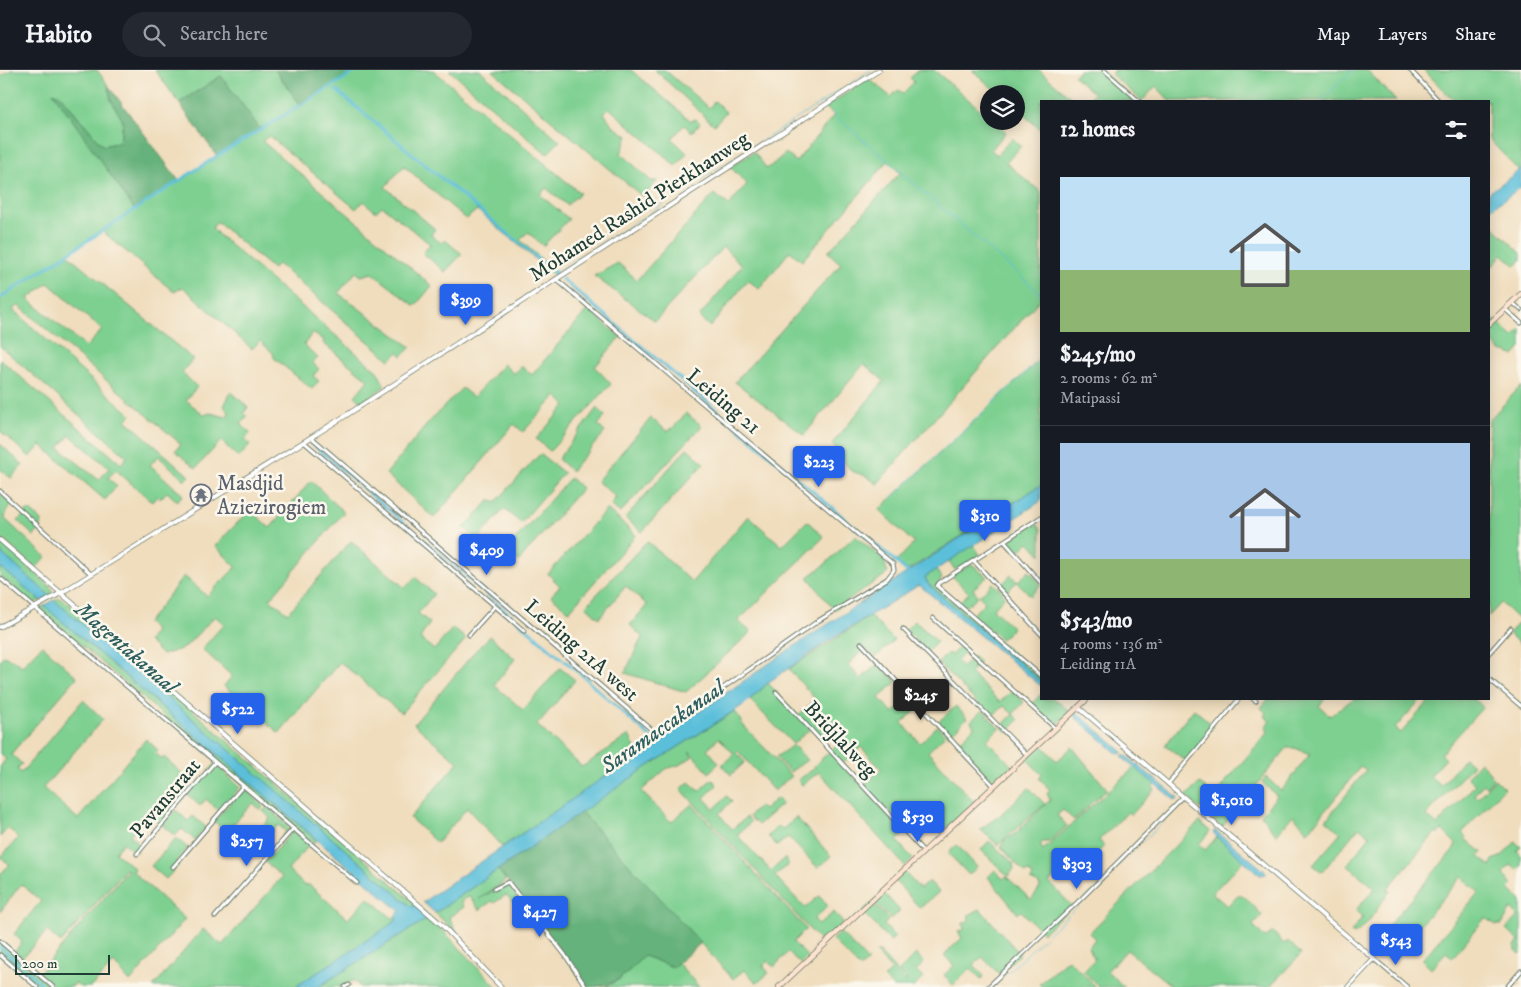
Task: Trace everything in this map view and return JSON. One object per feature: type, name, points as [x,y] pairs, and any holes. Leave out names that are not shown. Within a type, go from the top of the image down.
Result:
[{"type":"main road","points":[[1490,323],[1521,294]]},
{"type":"main road","points":[[779,987],[1086,700]]},
{"type":"street","name":"Mohamed Rashid Pierkhanweg","points":[[0,627],[59,595],[304,442],[878,70]]},
{"type":"street","points":[[1104,70],[1138,100]]},
{"type":"street","points":[[1410,70],[1437,100]]},
{"type":"street","name":"Leiding 21","points":[[555,278],[893,564],[894,570],[887,579],[818,621],[723,688]]},
{"type":"street","points":[[1508,305],[1521,310]]},
{"type":"street","points":[[1508,305],[1521,323]]},
{"type":"street","name":"Leiding 21A west","points":[[311,437],[652,730]]},
{"type":"street","points":[[304,442],[524,631]]},
{"type":"street","points":[[0,491],[92,574]]},
{"type":"street","points":[[1040,518],[939,583],[938,587],[1040,675]]},
{"type":"street","points":[[0,540],[59,595],[403,890],[442,925],[501,987]]},
{"type":"street","points":[[1004,541],[1040,582]]},
{"type":"street","points":[[973,560],[1040,633]]},
{"type":"street","points":[[0,578],[356,883]]},
{"type":"street","points":[[470,635],[495,606]]},
{"type":"street","points":[[933,618],[1055,728]]},
{"type":"street","points":[[1490,652],[1511,628]]},
{"type":"street","points":[[903,629],[1027,754]]},
{"type":"street","points":[[861,643],[994,786]]},
{"type":"street","points":[[1490,680],[1521,706]]},
{"type":"street","name":"Bridjlalweg","points":[[776,692],[924,852]]},
{"type":"street","points":[[1168,784],[1238,700]]},
{"type":"street","points":[[1075,710],[1168,784],[1182,798],[1407,987]]},
{"type":"street","name":"Pavanstraat","points":[[137,854],[215,762]]},
{"type":"street","points":[[173,867],[243,786]]},
{"type":"street","points":[[988,987],[1182,798]]},
{"type":"street","points":[[216,917],[293,829]]},
{"type":"street","points":[[494,888],[507,882],[565,955],[586,987]]},
{"type":"street","points":[[0,940],[53,987]]},
{"type":"street","points":[[0,955],[37,987]]},
{"type":"street","points":[[1348,987],[1374,959]]},
{"type":"street","points":[[1507,987],[1521,971]]},
{"type":"green space","points":[[11,70],[97,70],[108,85],[111,100],[123,121],[120,142],[103,146],[60,95],[134,209],[260,129],[221,76],[179,103],[155,70],[275,70],[300,104],[358,70],[433,70],[580,193],[567,205],[546,188],[540,195],[569,219],[543,246],[528,232],[520,240],[558,274],[554,275],[477,210],[466,219],[404,166],[385,187],[435,229],[431,235],[441,243],[445,240],[462,254],[445,272],[423,253],[430,244],[382,206],[376,212],[363,201],[356,209],[269,136],[262,141],[432,286],[415,306],[372,273],[361,276],[356,272],[338,293],[411,347],[402,356],[398,352],[390,360],[278,264],[273,269],[217,222],[212,228],[220,236],[377,371],[385,386],[362,403],[355,396],[368,380],[323,343],[324,340],[312,333],[304,345],[318,358],[313,363],[319,369],[313,376],[319,381],[312,389],[274,358],[273,353],[260,341],[252,349],[183,287],[174,292],[102,231],[67,254],[193,359],[182,372],[197,387],[186,400],[204,415],[210,413],[226,417],[229,413],[224,406],[231,392],[248,407],[244,413],[247,416],[241,424],[250,433],[245,440],[250,444],[239,458],[221,441],[196,468],[175,451],[181,444],[18,305],[13,310],[131,415],[126,420],[189,476],[185,480],[158,456],[150,465],[183,495],[177,501],[167,492],[160,499],[157,496],[152,502],[116,470],[108,478],[117,486],[105,500],[41,445],[30,457],[0,431],[0,359],[121,464],[127,457],[0,346],[0,77]],"holes":[[[48,283],[102,330],[86,347],[28,299]],[[70,435],[109,468],[99,480],[59,448]]]},
{"type":"green space","points":[[275,70],[358,70],[300,104]]},
{"type":"green space","points":[[449,70],[480,70],[560,141],[547,154]]},
{"type":"green space","points":[[492,70],[631,70],[691,121],[696,119],[700,123],[692,132],[684,125],[672,139],[687,153],[676,166],[609,108],[604,113],[613,126],[628,136],[621,153],[651,181],[657,181],[643,197]]},
{"type":"green space","points":[[655,70],[665,70],[709,108],[715,101],[726,112],[714,125]]},
{"type":"green space","points":[[918,70],[934,70],[980,109],[980,130],[1004,130],[1006,132],[991,150],[997,155],[1012,138],[1021,146],[1006,163],[1040,191],[1040,299],[877,484],[866,476],[851,471],[832,444],[884,381],[864,364],[804,435],[735,382],[841,264],[828,252],[900,173],[888,161],[802,261],[790,251],[759,289],[748,280],[710,327],[699,317],[742,265],[723,247],[655,321],[594,276],[618,263],[637,280],[714,194],[729,205],[747,184],[730,167],[754,152],[767,169],[786,153],[796,162],[834,115],[825,107],[869,79],[891,97],[898,90],[903,93],[914,82],[910,78]]},
{"type":"green space","points":[[972,70],[1039,70],[1074,100],[1040,100],[1040,129],[1025,116],[1025,85],[989,85]]},
{"type":"green space","points":[[1079,70],[1101,70],[1135,100],[1088,100],[1094,93],[1074,76]]},
{"type":"green space","points":[[1115,70],[1367,70],[1395,100],[1169,100],[1156,86],[1141,100],[1111,74]]},
{"type":"green space","points":[[1424,70],[1521,70],[1521,169],[1519,171],[1490,140],[1490,100],[1453,100]]},
{"type":"green space","points":[[221,76],[260,129],[217,156],[179,103]]},
{"type":"green space","points":[[108,85],[179,181],[134,209],[53,92],[60,95],[103,146],[120,142],[123,121],[111,100]]},
{"type":"green space","points":[[1490,224],[1521,253],[1521,260],[1516,266],[1502,254],[1493,266],[1490,263]]},
{"type":"green space","points":[[588,309],[620,337],[595,367],[611,384],[550,451],[536,439],[566,405],[556,396],[523,432],[514,424],[434,518],[386,474],[430,421],[462,388],[473,397],[504,364],[514,374],[521,366],[532,375]]},
{"type":"green space","points":[[1496,320],[1513,337],[1521,329],[1521,348],[1514,356],[1500,351],[1490,339],[1490,325]]},
{"type":"green space","points":[[1040,359],[1040,486],[907,571],[896,562],[914,543],[879,510]]},
{"type":"green space","points":[[1521,386],[1521,645],[1509,634],[1520,621],[1501,603],[1490,615],[1490,419]]},
{"type":"green space","points":[[597,408],[605,416],[598,425],[605,432],[571,471],[558,459]]},
{"type":"green space","points":[[686,413],[702,426],[620,513],[611,505],[616,497],[597,481],[651,418],[667,431],[674,427]]},
{"type":"green space","points":[[0,444],[23,465],[11,478],[0,469]]},
{"type":"green space","points":[[687,448],[704,463],[642,532],[625,518]]},
{"type":"green space","points":[[540,454],[564,473],[521,523],[504,509],[478,539],[464,528],[491,499],[495,503]]},
{"type":"green space","points":[[570,478],[582,488],[519,561],[506,550]]},
{"type":"green space","points":[[311,481],[344,512],[270,599],[288,613],[351,541],[405,588],[415,577],[434,594],[418,613],[430,623],[420,638],[434,650],[453,628],[466,639],[401,713],[340,662],[279,733],[224,686],[232,676],[202,649],[224,624],[215,616],[184,648],[162,655],[148,641],[155,631],[147,623],[184,576],[207,596],[236,567],[215,546],[250,510],[270,528]]},
{"type":"green space","points":[[0,494],[12,505],[6,511],[5,519],[46,557],[36,568],[0,537]]},
{"type":"green space","points":[[607,509],[636,535],[569,611],[551,596],[560,586],[548,574]]},
{"type":"green space","points":[[27,511],[30,511],[42,521],[41,528],[34,536],[18,521]]},
{"type":"green space","points":[[748,516],[782,546],[807,521],[824,537],[738,621],[751,632],[686,692],[625,673],[642,637],[630,625],[647,605],[626,586],[599,618],[586,606],[647,541],[692,582]]},
{"type":"green space","points":[[1036,523],[1040,528],[1040,554],[1029,542],[1017,553],[1006,542]]},
{"type":"green space","points":[[855,536],[883,559],[888,573],[834,610],[808,577],[822,567]]},
{"type":"green space","points":[[0,543],[50,586],[53,593],[50,596],[0,552]]},
{"type":"green space","points":[[974,545],[980,555],[955,570],[949,561]]},
{"type":"green space","points":[[972,564],[987,577],[973,589],[978,596],[964,608],[958,603],[969,593],[952,576]]},
{"type":"green space","points":[[0,567],[41,601],[32,603],[0,576]]},
{"type":"green space","points":[[936,570],[942,578],[936,587],[1040,677],[1040,680],[928,584],[925,577]]},
{"type":"green space","points":[[1029,571],[1040,583],[1031,596],[1017,582]]},
{"type":"green space","points":[[1011,575],[1017,582],[1005,593],[999,587]]},
{"type":"green space","points":[[993,583],[1005,596],[993,609],[1013,628],[1001,639],[972,615],[985,602],[979,596]]},
{"type":"green space","points":[[59,598],[67,602],[417,905],[412,907],[54,600]]},
{"type":"green space","points":[[44,606],[316,840],[313,844],[44,613],[41,608]]},
{"type":"green space","points":[[870,616],[894,640],[876,657],[865,648],[848,665],[861,679],[879,663],[896,682],[879,698],[893,713],[910,698],[919,707],[902,723],[920,743],[937,726],[945,735],[928,752],[974,802],[941,833],[919,810],[902,826],[864,785],[881,769],[861,747],[843,763],[831,750],[848,734],[842,727],[824,742],[799,715],[815,699],[789,669]]},
{"type":"green space","points":[[915,621],[937,642],[927,652],[905,630]]},
{"type":"green space","points":[[490,636],[515,659],[494,685],[523,710],[560,668],[575,680],[537,725],[582,767],[629,735],[638,755],[502,847],[467,808],[437,843],[410,818],[458,762],[414,724]]},
{"type":"green space","points":[[42,645],[77,677],[11,754],[22,764],[17,769],[21,773],[83,700],[103,719],[43,788],[78,819],[146,739],[158,750],[155,753],[162,759],[164,757],[182,773],[179,777],[192,788],[161,824],[148,813],[130,835],[140,845],[136,853],[123,843],[115,852],[135,869],[133,872],[185,919],[130,982],[114,963],[91,987],[80,987],[75,983],[72,987],[55,987],[39,973],[128,870],[126,869],[61,943],[47,931],[22,958],[15,951],[22,942],[14,934],[41,901],[21,884],[0,912],[0,875],[9,865],[1,857],[18,838],[8,828],[0,837],[0,767],[6,759],[0,754],[0,660],[3,656],[14,660],[22,666]]},
{"type":"green space","points":[[961,645],[967,650],[957,661],[963,667],[973,656],[980,662],[970,673],[1000,702],[1012,691],[1024,702],[1013,714],[1004,706],[991,717],[938,663],[948,653],[951,655]]},
{"type":"green space","points":[[768,683],[810,729],[793,744],[750,700]]},
{"type":"green space","points":[[1040,695],[1040,700],[1056,700],[1070,712],[1056,725],[1031,705]]},
{"type":"green space","points":[[1267,700],[1324,700],[1319,706],[1330,716],[1352,700],[1420,700],[1395,728],[1401,733],[1430,700],[1475,700],[1483,707],[1441,754],[1446,759],[1430,776],[1441,786],[1465,758],[1473,765],[1426,815],[1437,825],[1475,785],[1467,777],[1480,762],[1493,779],[1486,787],[1483,784],[1474,795],[1478,798],[1495,779],[1504,788],[1462,833],[1466,837],[1464,838],[1482,852],[1479,856],[1490,866],[1493,860],[1502,856],[1515,842],[1521,847],[1517,851],[1521,855],[1521,866],[1517,870],[1511,865],[1503,873],[1512,886],[1509,889],[1521,901],[1521,953],[1519,954],[1515,950],[1515,946],[1519,941],[1506,929],[1518,916],[1511,909],[1502,925],[1496,925],[1485,918],[1452,958],[1446,952],[1431,969],[1422,960],[1479,892],[1461,877],[1404,944],[1391,934],[1388,938],[1382,933],[1453,850],[1456,844],[1442,830],[1438,834],[1436,832],[1388,888],[1390,891],[1370,920],[1354,934],[1351,932],[1363,917],[1356,910],[1375,888],[1347,865],[1370,836],[1359,827],[1322,872],[1313,865],[1341,833],[1326,820],[1366,770],[1361,766],[1308,832],[1293,815],[1276,835],[1261,815],[1277,796],[1262,782],[1266,777],[1281,791],[1310,754],[1295,748],[1287,748],[1222,827],[1209,817],[1225,801],[1217,792],[1268,732],[1265,726],[1270,721],[1264,716],[1266,713],[1261,708]]},
{"type":"green space","points":[[956,706],[967,718],[949,736],[937,723]]},
{"type":"green space","points":[[1194,709],[1214,726],[1186,761],[1165,745]]},
{"type":"green space","points":[[982,710],[999,728],[987,740],[1012,766],[994,782],[957,744],[974,727],[971,721]]},
{"type":"green space","points":[[735,711],[743,725],[791,776],[774,791],[738,751],[736,753],[745,762],[731,775],[722,765],[734,754],[719,738],[707,749],[719,763],[709,773],[689,751],[692,757],[679,765],[666,769],[641,791],[671,822],[692,804],[806,929],[793,942],[808,957],[801,964],[788,952],[774,967],[768,961],[763,966],[769,973],[757,983],[744,970],[733,979],[581,812]]},
{"type":"green space","points":[[1013,714],[1019,720],[1007,732],[1001,727]]},
{"type":"green space","points":[[1041,744],[1057,761],[1072,747],[1107,789],[1074,820],[1063,810],[1057,815],[1067,826],[1049,842],[1040,844],[1043,850],[1135,767],[1155,784],[1152,786],[1155,789],[1131,815],[1128,812],[1099,840],[1104,846],[1089,862],[1082,856],[1065,873],[1060,872],[1049,882],[1072,906],[1043,933],[1021,911],[1018,914],[988,877],[995,870],[1003,879],[1006,876],[1031,900],[1040,888],[1039,884],[1030,880],[1033,877],[1030,872],[1025,873],[1001,847],[1004,841],[1016,833],[1050,800],[1047,793],[1050,790],[1039,778],[1042,775],[1026,758]]},
{"type":"green space","points":[[793,745],[807,760],[790,772],[776,757]]},
{"type":"green space","points":[[830,751],[905,833],[897,841],[913,859],[905,866],[819,772],[802,785],[798,780],[815,768],[814,766]]},
{"type":"green space","points":[[215,764],[240,787],[220,812],[206,799],[200,806],[188,795]]},
{"type":"green space","points":[[712,779],[717,785],[704,798],[714,809],[727,796],[732,801],[719,814],[732,829],[747,817],[751,822],[737,835],[771,871],[785,858],[789,864],[775,876],[805,908],[819,896],[828,906],[814,919],[819,925],[834,912],[843,923],[822,943],[681,789],[689,782],[699,791]]},
{"type":"green space","points":[[1200,783],[1212,794],[1200,809],[1186,796]]},
{"type":"green space","points":[[244,788],[263,806],[261,810],[253,803],[226,832],[214,821]]},
{"type":"green space","points":[[1029,788],[1045,804],[998,845],[980,829],[999,816]]},
{"type":"green space","points":[[777,798],[782,804],[758,825],[749,816],[760,806],[764,810]]},
{"type":"green space","points":[[267,807],[289,827],[289,831],[284,837],[282,836],[286,831],[278,825],[266,838],[258,832],[270,818],[263,811]]},
{"type":"green space","points":[[176,810],[188,821],[193,816],[206,827],[195,840],[182,829],[175,836],[162,825]]},
{"type":"green space","points":[[581,812],[701,943],[673,967],[644,956],[619,979],[605,985],[587,987],[514,888],[498,870]]},
{"type":"green space","points":[[796,817],[831,856],[818,868],[788,837],[777,846],[768,836],[778,826],[782,830]]},
{"type":"green space","points":[[1199,822],[1210,831],[1199,844],[1205,850],[1217,837],[1244,860],[1212,893],[1227,906],[1238,896],[1244,896],[1262,915],[1253,925],[1265,938],[1273,932],[1284,944],[1288,941],[1301,954],[1269,987],[1173,987],[1127,950],[1107,971],[1124,987],[1099,987],[1083,971],[1095,959],[1088,948],[1095,939],[1089,933]]},
{"type":"green space","points":[[293,831],[310,844],[288,870],[305,886],[308,884],[348,919],[368,897],[392,918],[396,916],[397,921],[295,987],[153,987],[203,929],[222,945],[282,877],[265,862]]},
{"type":"green space","points":[[176,838],[188,848],[176,862],[179,865],[166,879],[151,866]]},
{"type":"green space","points":[[989,841],[1013,863],[1014,869],[1008,876],[981,850]]},
{"type":"green space","points":[[957,845],[977,867],[969,875],[948,853]]},
{"type":"green space","points":[[498,870],[506,880],[479,899],[506,883],[520,901],[515,904],[506,895],[494,903],[492,901],[479,910],[471,898],[468,897],[461,902],[464,907],[449,917],[457,933],[435,913]]},
{"type":"green space","points":[[904,872],[920,889],[929,881],[939,892],[920,908],[895,881]]},
{"type":"green space","points":[[883,892],[900,911],[891,919],[873,901]]},
{"type":"green space","points":[[872,903],[889,919],[884,925],[895,937],[890,941],[862,911]]},
{"type":"green space","points":[[980,909],[1020,954],[999,974],[982,957],[974,965],[984,976],[981,979],[971,968],[953,985],[944,975],[954,966],[944,955],[962,938],[958,932],[964,930],[963,923],[968,922],[969,915]]},
{"type":"green space","points":[[430,917],[497,987],[360,987],[354,980],[343,987],[318,987]]},
{"type":"green space","points":[[840,932],[868,961],[860,968],[832,940]]},
{"type":"green space","points":[[0,942],[51,987],[40,987],[0,952]]},
{"type":"green space","points":[[878,951],[906,981],[899,971],[916,954],[924,963],[916,971],[923,978],[914,987],[893,987],[884,978],[892,970],[876,953]]},
{"type":"green space","points":[[644,956],[673,967],[678,963],[699,987],[605,987],[620,979]]},
{"type":"green space","points":[[1068,959],[1096,987],[1042,987],[1039,984]]},
{"type":"water","points":[[1521,169],[1521,187],[1490,209],[1490,192]]},
{"type":"water","points":[[1040,486],[1040,502],[925,577],[928,584],[1040,680],[1040,685],[919,585],[827,642],[770,681],[745,704],[650,765],[435,913],[423,902],[790,649]]},
{"type":"water","points":[[0,552],[50,596],[41,601],[0,567]]},
{"type":"water","points":[[54,600],[412,907],[417,905],[430,917],[318,987],[295,987],[396,921],[396,916],[400,911],[44,606]]},
{"type":"water","points":[[1076,712],[1123,753],[1118,754],[1074,716]]},
{"type":"water","points":[[1124,754],[1178,799],[1176,801],[1124,759],[1122,756]]},
{"type":"water","points":[[1215,830],[1266,872],[1266,874],[1260,875],[1217,837],[1213,832]]},
{"type":"waterway","points":[[0,298],[217,156],[358,70]]},
{"type":"waterway","points":[[844,88],[871,70]]},
{"type":"waterway","points":[[1322,100],[1353,70]]},
{"type":"waterway","points":[[795,120],[842,89]]},
{"type":"waterway","points":[[336,90],[556,274]]},
{"type":"waterway","points":[[832,113],[1040,293]]},
{"type":"waterway","points":[[762,141],[792,122]]},
{"type":"waterway","points":[[746,151],[755,146]]},
{"type":"waterway","points":[[736,157],[743,152]]},
{"type":"waterway","points":[[715,170],[734,159]]},
{"type":"waterway","points":[[687,188],[712,172]]},
{"type":"waterway","points":[[650,213],[683,191]]},
{"type":"waterway","points":[[559,270],[645,216]]},
{"type":"waterway","points":[[562,279],[909,573]]},
{"type":"waterway","points":[[889,500],[1040,359]]},
{"type":"waterway","points":[[310,442],[533,634]]},
{"type":"waterway","points":[[535,636],[562,659]]},
{"type":"waterway","points":[[565,661],[588,680]]},
{"type":"waterway","name":"Saramaccakanaal","points":[[589,682],[659,745]]},
{"type":"waterway","points":[[1142,842],[1177,809]]},
{"type":"waterway","points":[[1129,855],[1136,848]]},
{"type":"waterway","points":[[1109,875],[1126,857]]},
{"type":"waterway","points":[[1071,913],[1103,882]]},
{"type":"waterway","points":[[1048,934],[1068,915]]},
{"type":"waterway","points":[[992,987],[1045,937]]},
{"type":"waterway","points":[[0,947],[45,987]]},
{"type":"place","name":"Masdjid Aziezirogiem","points":[[201,495]]},
{"type":"water label","name":"Magentakanaal","points":[[127,647]]}]
